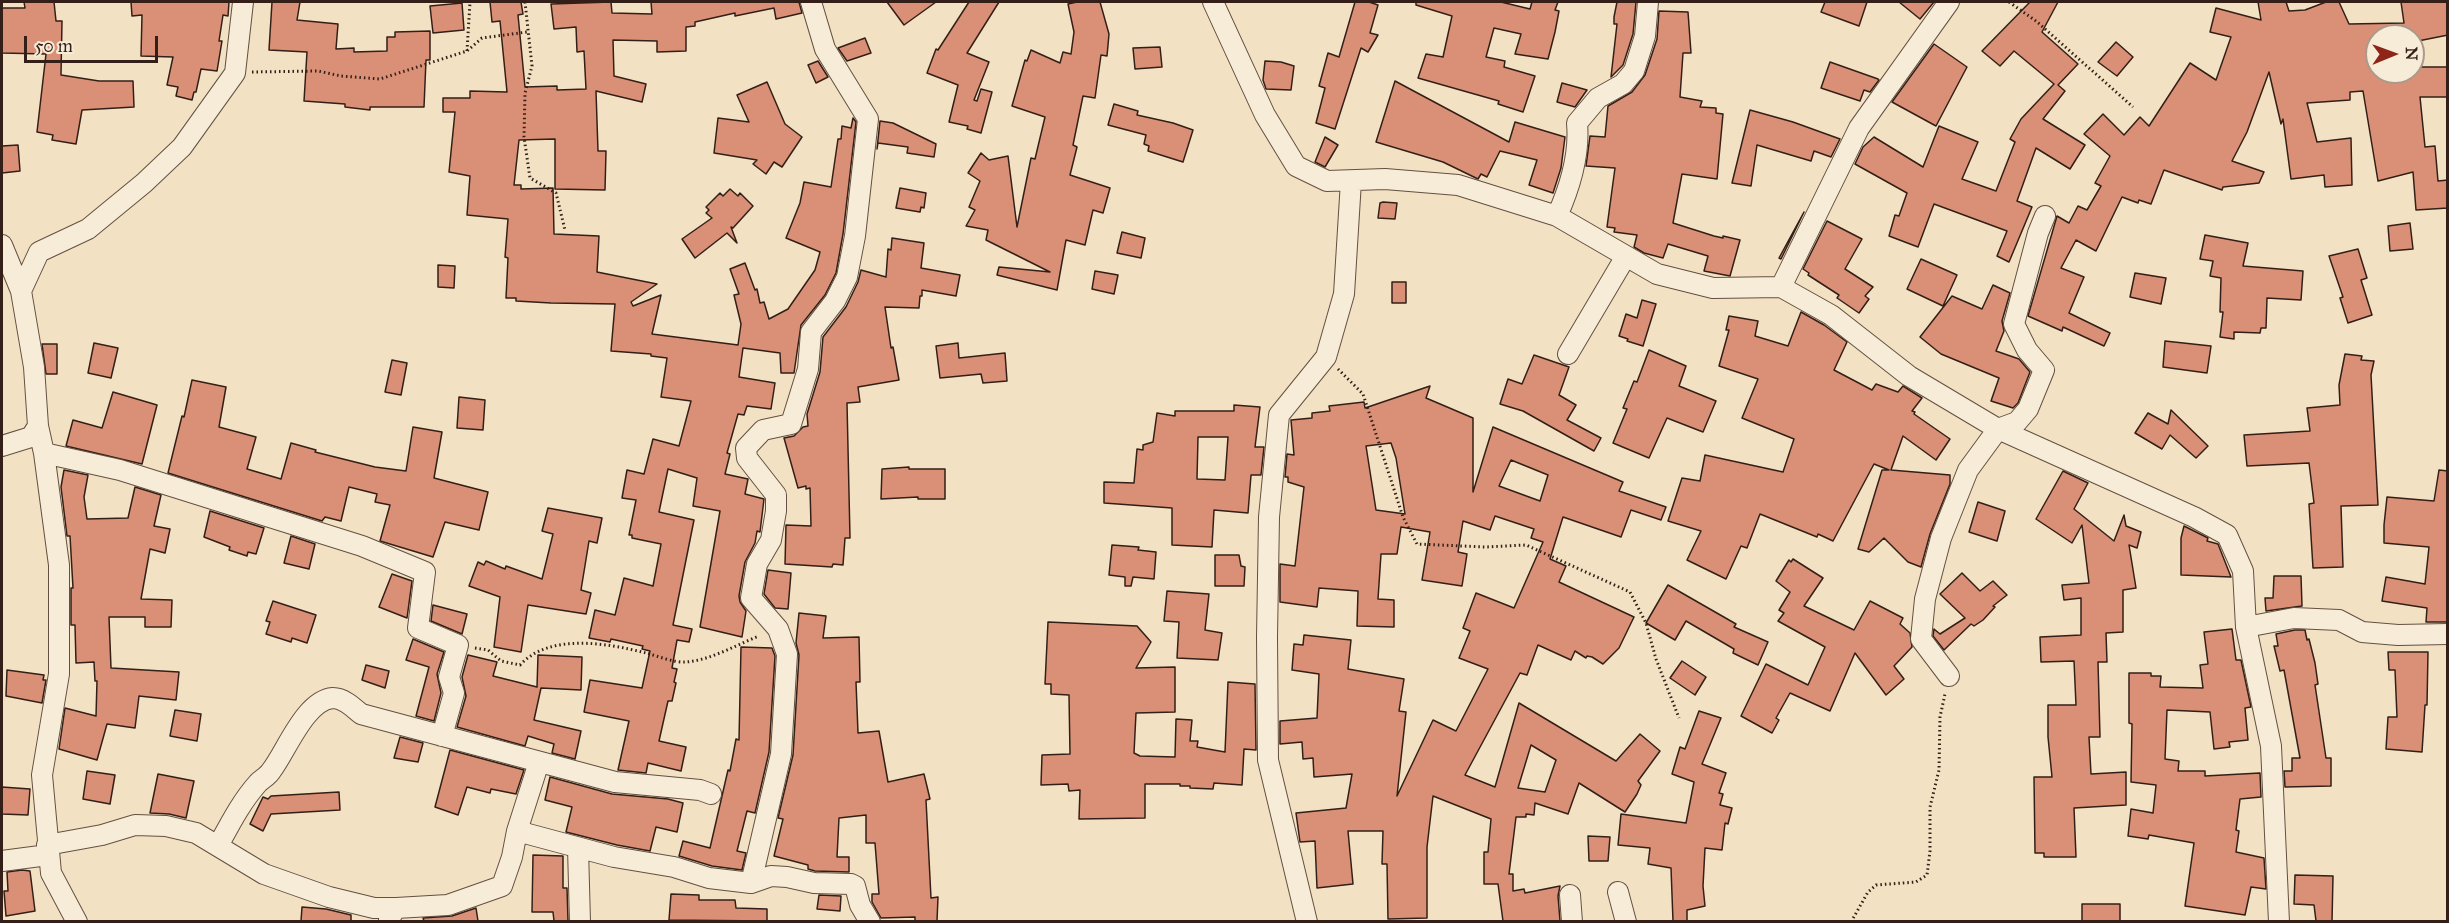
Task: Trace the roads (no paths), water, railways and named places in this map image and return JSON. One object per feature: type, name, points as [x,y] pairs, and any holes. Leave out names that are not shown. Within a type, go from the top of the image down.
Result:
[{"type":"street","points":[[21,291],[39,252],[88,229],[144,183],[182,147],[235,73],[243,2]]},
{"type":"street","points":[[751,883],[781,754],[787,654],[778,629],[751,598],[757,564],[771,540],[776,495],[747,458],[746,448],[763,430],[791,424],[808,369],[811,332],[835,301],[847,277],[855,236],[868,119],[825,49],[811,2]]},
{"type":"street","points":[[1213,2],[1265,116],[1296,166],[1327,181],[1385,179],[1458,185],[1557,216],[1657,274],[1713,288],[1781,287],[1831,315],[1909,376],[1998,429],[2194,517],[2228,535],[2243,571],[2246,627],[2271,746],[2279,921]]},
{"type":"street","points":[[1557,216],[1566,197],[1575,164],[1579,141],[1577,123],[1598,98],[1623,84],[1634,72],[1645,36],[1648,2]]},
{"type":"street","points":[[1781,287],[1859,128],[1948,2]]},
{"type":"street","points":[[1306,921],[1268,760],[1269,517],[1279,415],[1326,357],[1344,294],[1351,181]]},
{"type":"street","points":[[1949,676],[1921,639],[1925,599],[1941,538],[1968,470],[1998,429],[2017,422],[2028,409],[2044,370],[2027,350],[2014,324],[2038,233],[2045,216]]},
{"type":"street","points":[[2,244],[21,291],[34,367],[38,426],[44,453],[59,565],[60,674],[42,775],[51,873],[77,921]]},
{"type":"street","points":[[1568,354],[1626,256]]},
{"type":"street","points":[[2,446],[31,437],[38,426]]},
{"type":"street","points":[[44,453],[120,470],[362,546],[424,572],[418,628],[458,645],[449,677],[454,693],[442,736]]},
{"type":"street","points":[[2246,627],[2294,618],[2338,620],[2362,632],[2398,635],[2448,634]]},
{"type":"street","points":[[218,846],[236,811],[259,781],[270,773],[296,730],[310,712],[333,698],[344,701],[362,714],[615,782],[690,789],[711,794]]},
{"type":"street","points":[[2,861],[135,825],[166,826],[196,833],[264,874],[330,897],[392,914],[448,904],[502,886],[539,762]]},
{"type":"street","points":[[517,831],[578,848],[674,867],[709,878],[751,883],[771,876],[814,883],[851,884],[855,886],[860,905],[870,921]]},
{"type":"street","points":[[578,848],[580,921]]},
{"type":"street","points":[[1618,891],[1626,921]]},
{"type":"street","points":[[1570,895],[1572,921]]}]
